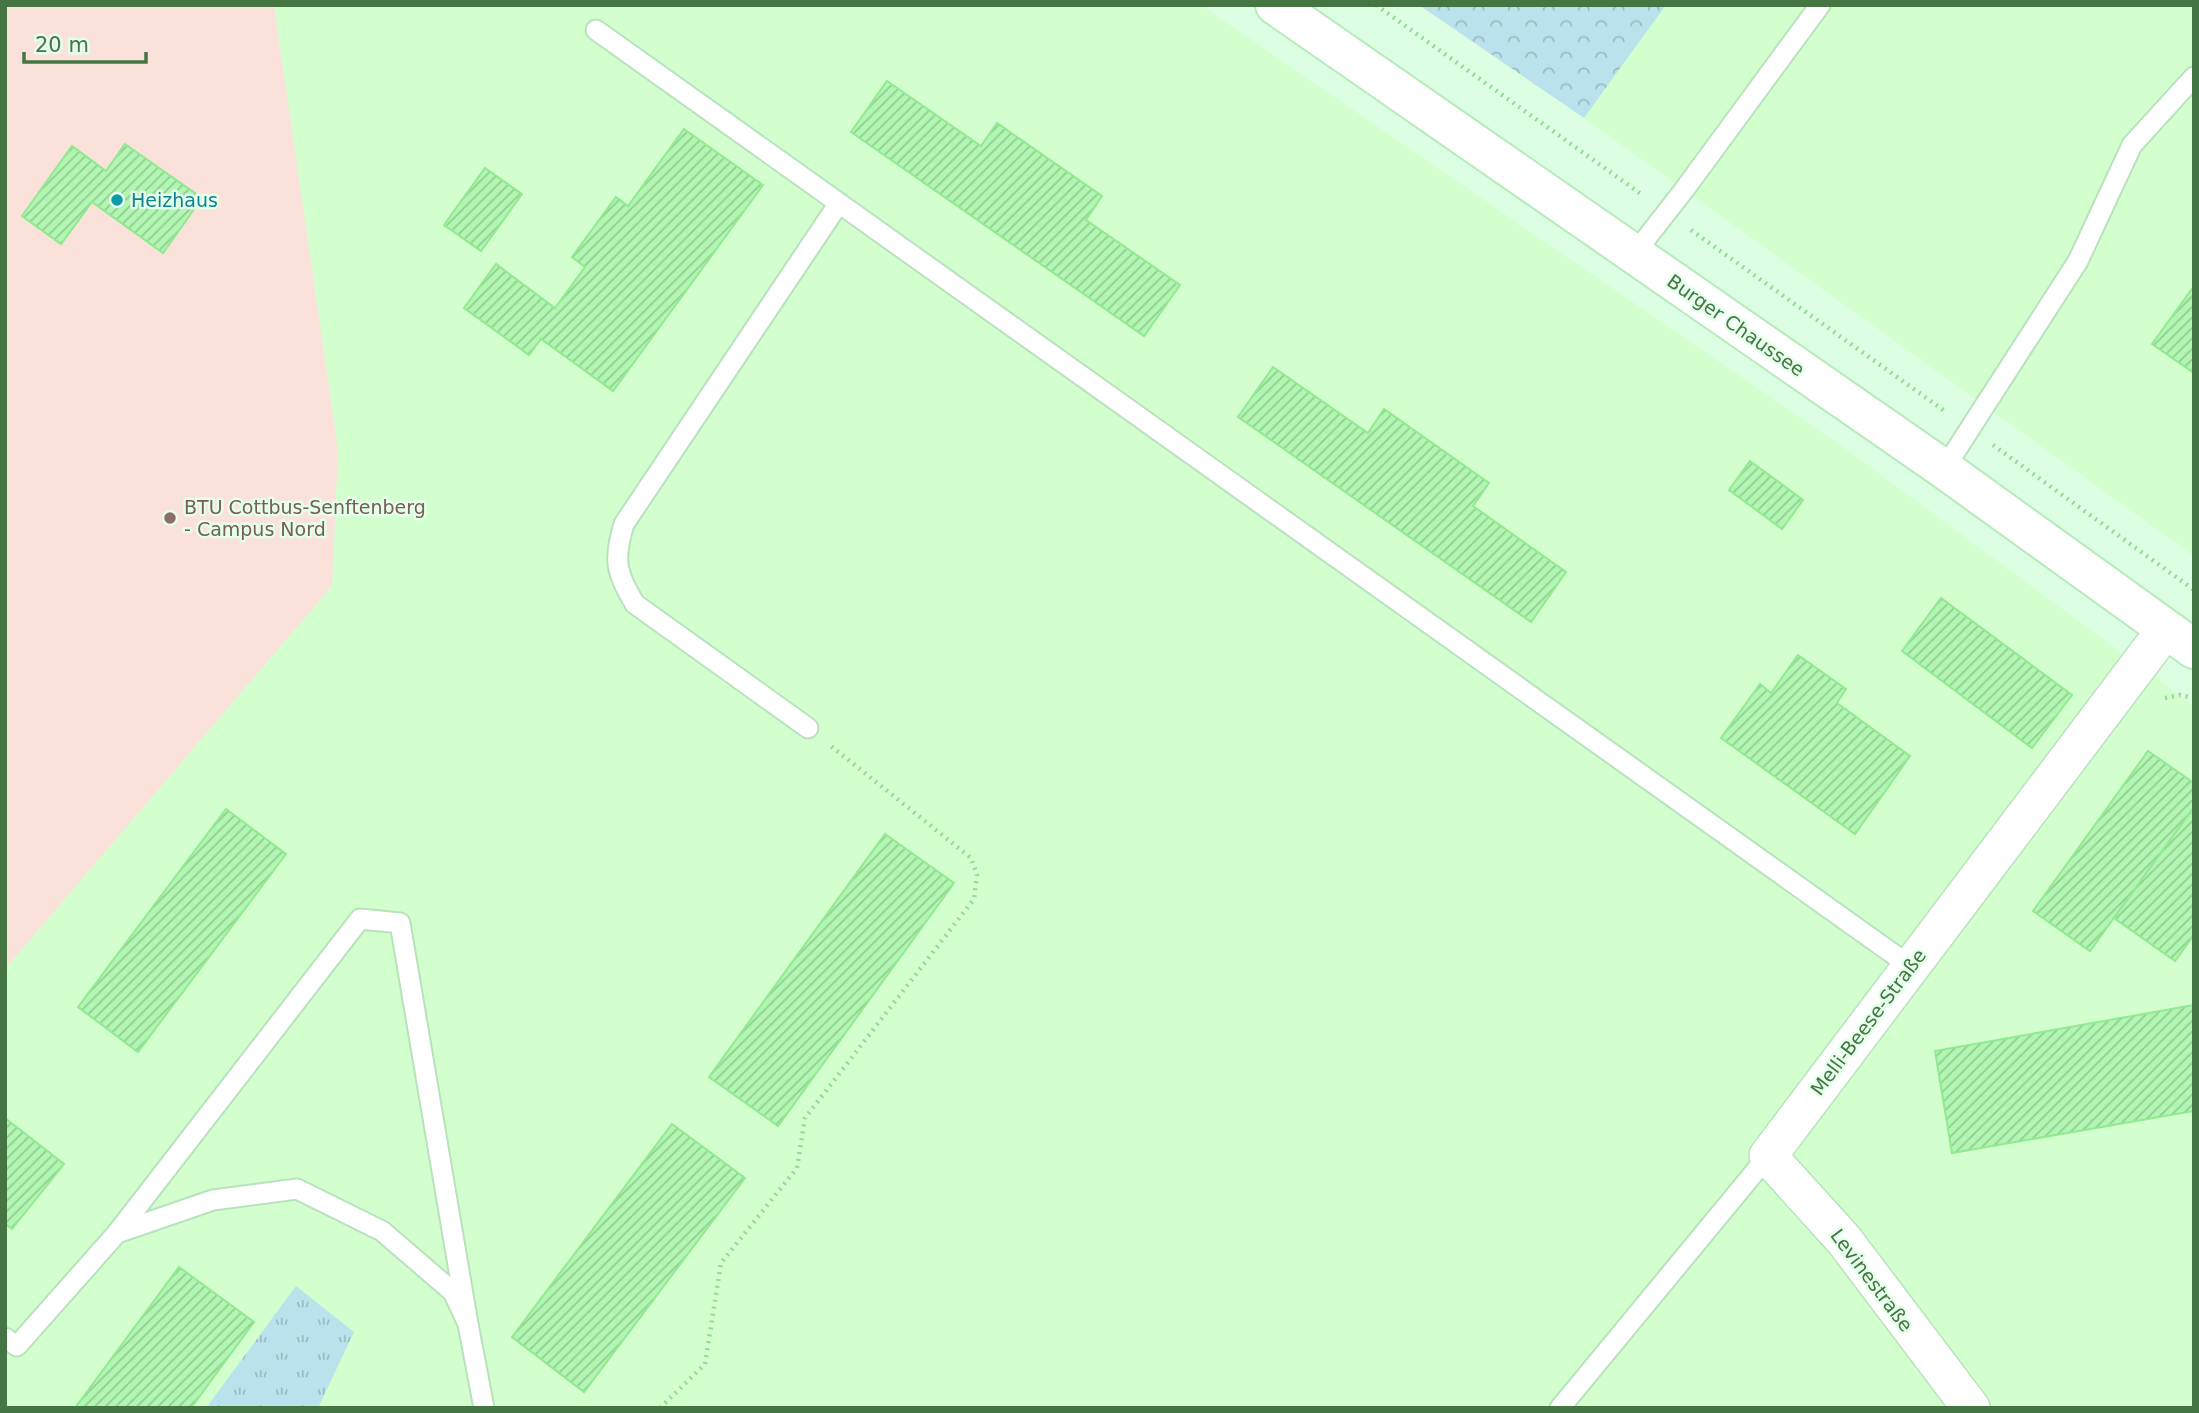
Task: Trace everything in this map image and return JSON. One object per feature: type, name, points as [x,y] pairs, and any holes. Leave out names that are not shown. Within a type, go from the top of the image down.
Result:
[{"type":"main road","name":"Burger Chaussee","points":[[1275,5],[1944,469],[2180,639]]},
{"type":"street","name":"Melli-Beese-Straße","points":[[1768,1156],[1910,966],[2180,639]]},
{"type":"street","name":"Levinestraße","points":[[1768,1156],[1844,1240],[1971,1408]]},
{"type":"lane","points":[[1633,254],[1819,5]]},
{"type":"lane","points":[[597,30],[1910,966]]},
{"type":"lane","points":[[1944,469],[2078,261],[2132,145],[2194,77]]},
{"type":"lane","points":[[808,728],[635,604],[620,578],[616,550],[624,524],[839,202]]},
{"type":"lane","points":[[9,1349],[117,1233],[359,919],[400,923],[484,1408]]},
{"type":"lane","name":"Melli-Beese-Straße","points":[[1560,1408],[1768,1156]]},
{"type":"lane","points":[[117,1233],[213,1200],[297,1189],[382,1231],[453,1292],[468,1324]]},
{"type":"path","points":[[1376,5],[2194,590]]},
{"type":"path","points":[[660,1408],[705,1364],[720,1263],[797,1168],[805,1118],[974,899],[977,875],[971,858],[808,728]]},
{"type":"shaded area","name":"BTU Cottbus-Senftenberg - Campus Nord","points":[[5,5],[274,5],[338,450],[332,586],[5,969]]},
{"type":"shaded area","points":[[274,5],[1201,5],[1839,444],[2194,706],[2194,1408],[5,1408],[5,969],[332,586],[338,450]]},
{"type":"shaded area","points":[[1666,5],[2194,5],[2194,556],[1584,118]]},
{"type":"green space","points":[[1419,5],[1666,5],[1584,118]]},
{"type":"green space","points":[[296,1286],[354,1332],[318,1408],[206,1408]]},
{"type":"building","points":[[887,81],[981,146],[997,123],[1102,196],[1086,220],[1180,285],[1144,336],[851,132]]},
{"type":"building","points":[[684,129],[763,185],[613,391],[541,339],[529,355],[464,308],[496,264],[555,308],[585,267],[572,257],[616,197],[628,206]]},
{"type":"building","name":"Heizhaus","points":[[125,144],[202,198],[163,253],[92,202],[61,244],[22,216],[72,146],[106,171]]},
{"type":"building","points":[[485,168],[522,194],[481,251],[444,225]]},
{"type":"building","points":[[2194,286],[2194,373],[2152,344]]},
{"type":"building","points":[[1273,367],[1368,433],[1384,409],[1489,483],[1473,506],[1566,572],[1531,622],[1238,417]]},
{"type":"building","points":[[1750,461],[1803,500],[1782,529],[1729,490]]},
{"type":"building","points":[[1941,598],[2072,695],[2032,748],[1902,651]]},
{"type":"building","points":[[1798,655],[1846,689],[1837,703],[1910,756],[1855,834],[1721,738],[1760,684],[1771,693]]},
{"type":"building","points":[[2148,751],[2194,783],[2194,807],[2090,951],[2033,911]]},
{"type":"building","points":[[2194,807],[2194,935],[2175,961],[2114,918]]},
{"type":"building","points":[[226,809],[286,854],[138,1052],[78,1007]]},
{"type":"building","points":[[885,834],[954,883],[778,1126],[709,1077]]},
{"type":"building","points":[[2194,1005],[2194,1111],[1952,1153],[1935,1051]]},
{"type":"building","points":[[5,1118],[64,1164],[12,1229],[5,1224]]},
{"type":"building","points":[[672,1124],[745,1178],[584,1392],[512,1337]]},
{"type":"building","points":[[179,1267],[254,1322],[191,1408],[75,1408]]},
{"type":"place","name":"Heizhaus","points":[[117,200]]},
{"type":"place","name":"BTU Cottbus-Senftenberg - Campus Nord","points":[[170,518]]}]
